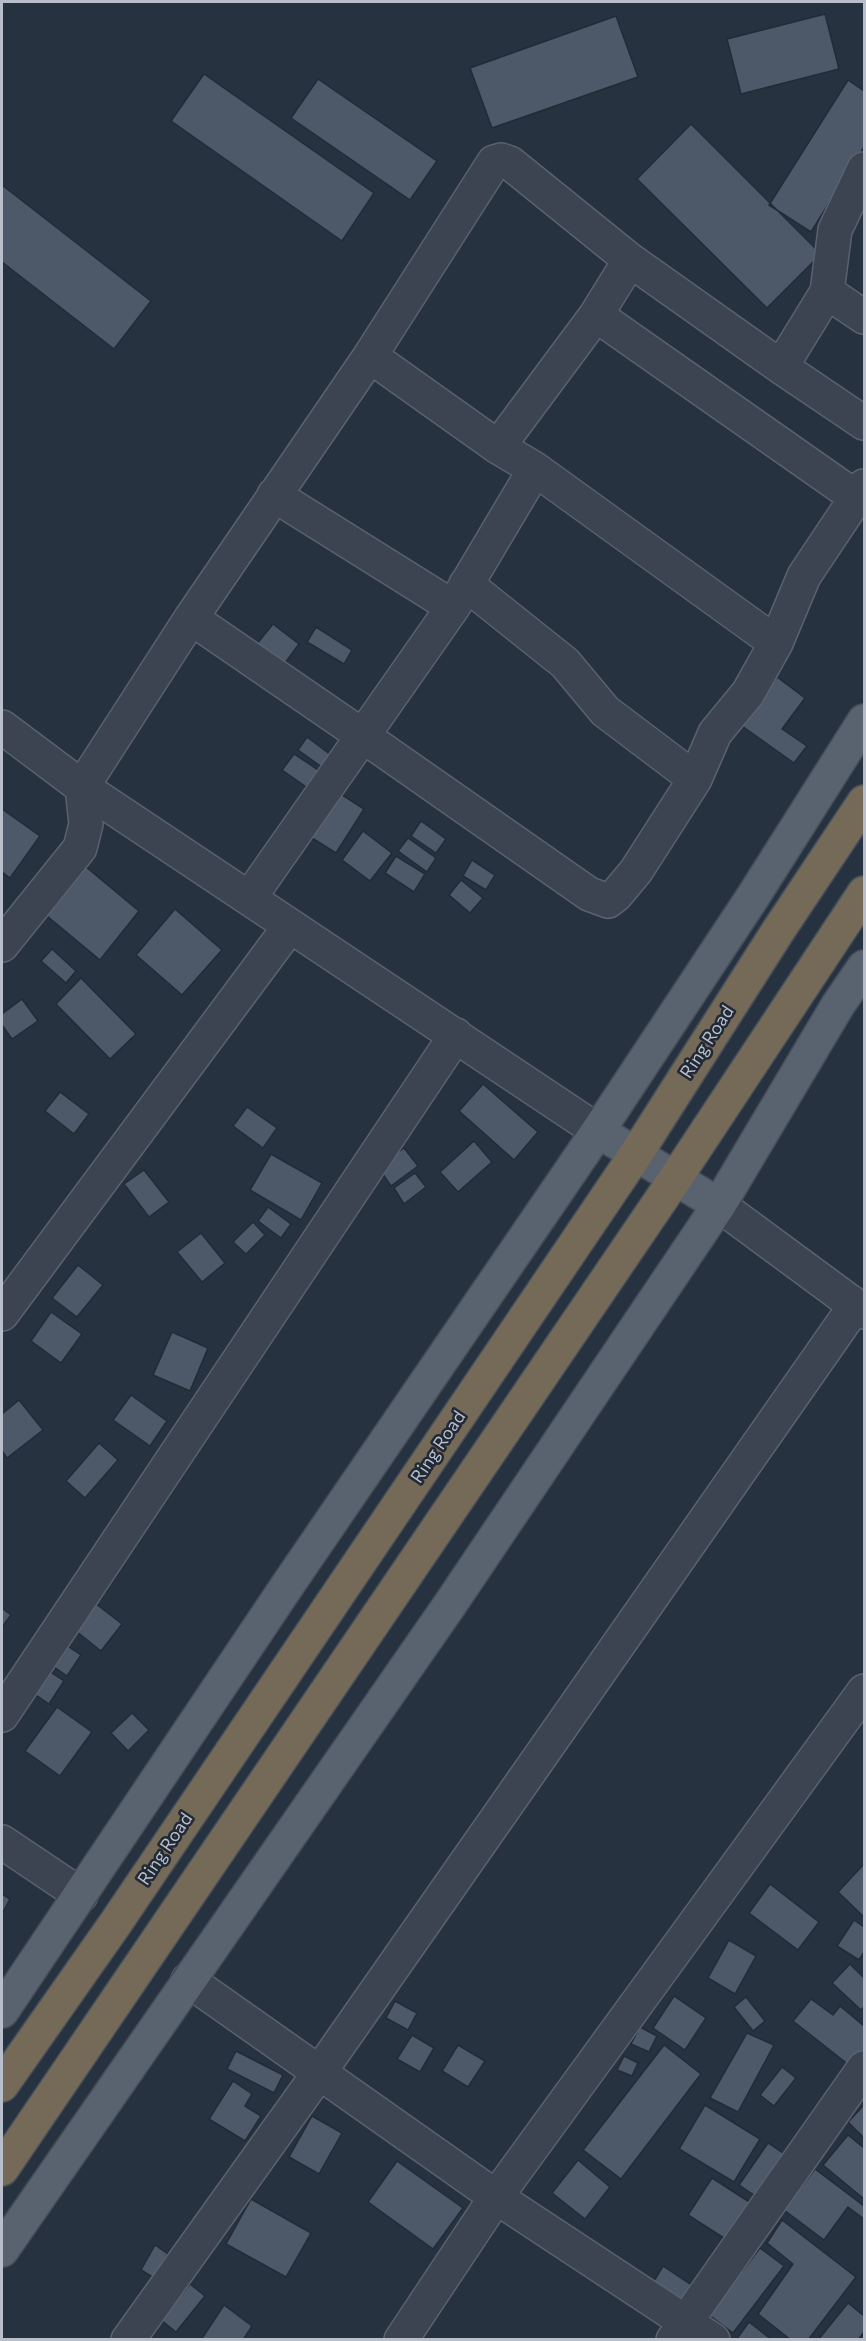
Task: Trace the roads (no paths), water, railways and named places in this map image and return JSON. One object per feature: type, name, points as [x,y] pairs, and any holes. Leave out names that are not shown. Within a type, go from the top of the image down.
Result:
[{"type":"highway","name":"Ring Road","points":[[2,2085],[115,1924],[636,1155],[864,802]]},
{"type":"highway","points":[[2,2169],[675,1179],[864,893]]},
{"type":"main road","points":[[2,2011],[287,1586],[598,1131],[754,895],[864,721]]},
{"type":"main road","points":[[2,2250],[451,1603],[718,1205],[838,1005],[864,967]]},
{"type":"main road","points":[[598,1131],[718,1205]]},
{"type":"street","points":[[2,945],[80,848],[86,824],[82,787],[190,618],[370,357],[494,162],[501,160],[510,163],[630,260],[864,423]]},
{"type":"street","points":[[781,367],[827,292],[835,230],[864,169]]},
{"type":"street","points":[[498,447],[596,315],[630,260]]},
{"type":"street","points":[[827,292],[864,317]]},
{"type":"street","points":[[190,618],[589,894],[608,901],[616,896],[636,871],[695,779],[715,733],[748,693],[776,643],[804,576],[861,492],[596,315]]},
{"type":"street","points":[[370,357],[498,447],[535,469],[776,643]]},
{"type":"street","points":[[250,897],[460,596],[535,469]]},
{"type":"street","points":[[274,495],[460,596],[565,663],[605,711],[695,779]]},
{"type":"street","points":[[2,727],[82,787],[598,1131]]},
{"type":"street","points":[[2,1314],[290,926]]},
{"type":"street","points":[[2,1715],[456,1035]]},
{"type":"street","points":[[128,2340],[860,1309],[718,1205]]},
{"type":"street","points":[[401,2340],[496,2197],[864,1691]]},
{"type":"street","points":[[2,1842],[81,1895]]},
{"type":"street","points":[[188,1980],[496,2197],[679,2330],[713,2340]]},
{"type":"street","points":[[679,2330],[864,2068]]}]
